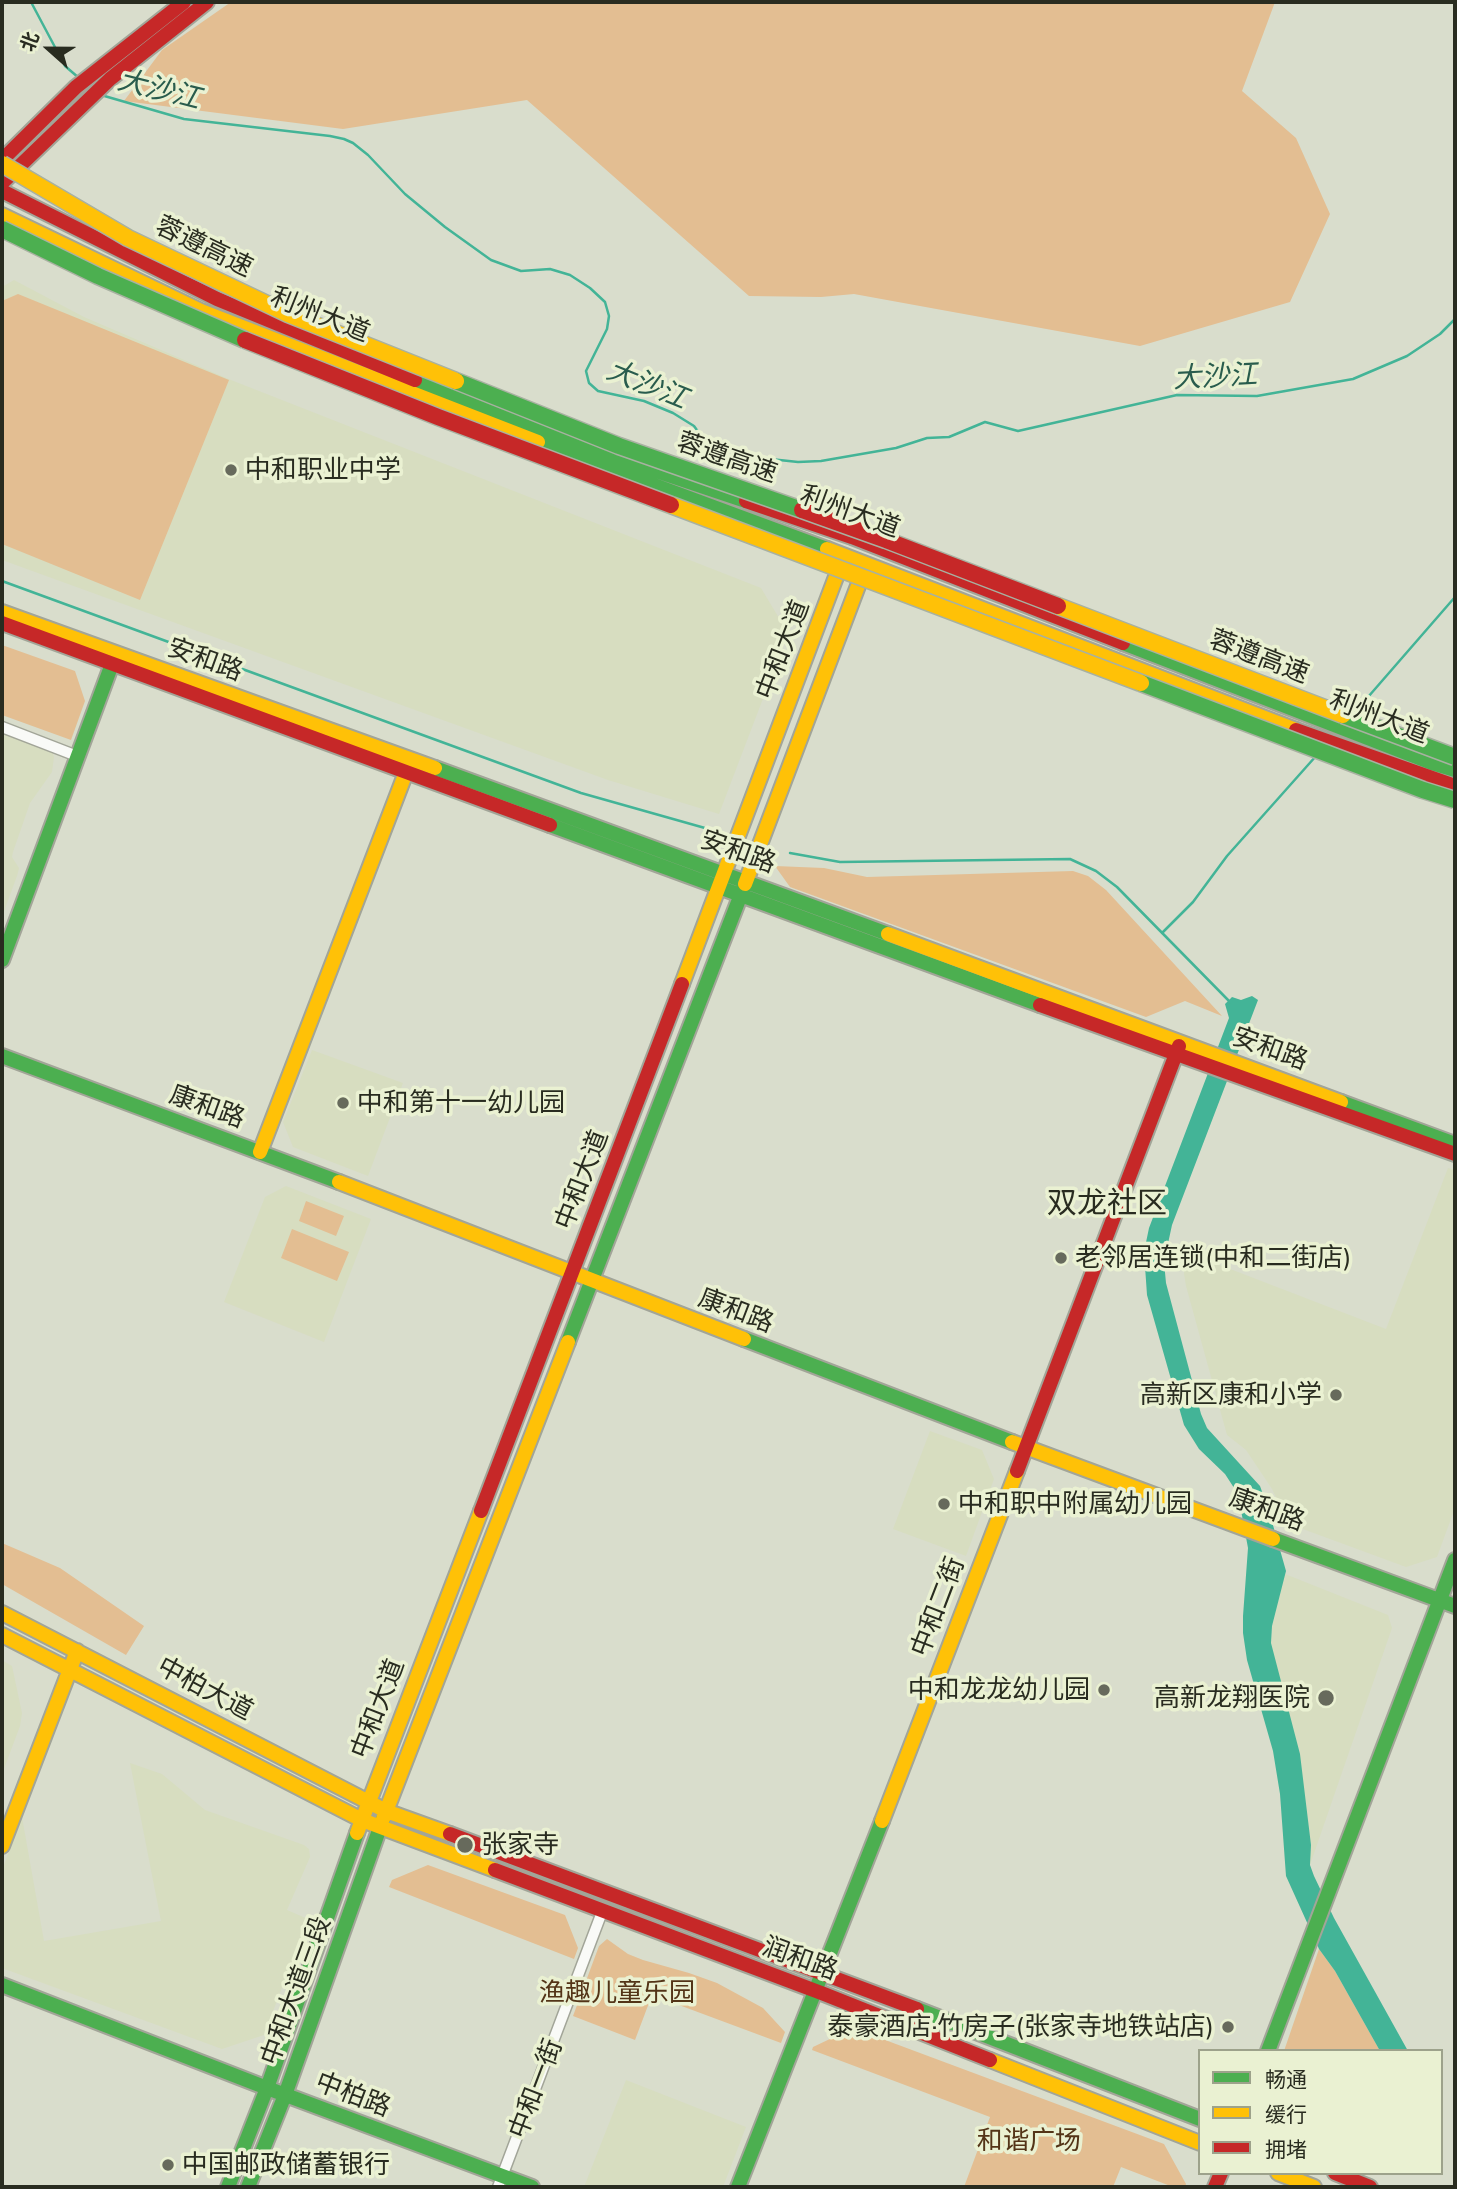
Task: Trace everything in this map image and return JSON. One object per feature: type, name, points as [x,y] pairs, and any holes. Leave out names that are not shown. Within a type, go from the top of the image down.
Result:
[{"type":"main road","points":[[2,162],[184,2]]},
{"type":"main road","points":[[104,74],[207,2]]},
{"type":"main road","points":[[2,183],[82,93]]},
{"type":"main road","name":"蓉遵高速","points":[[2,162],[128,238],[313,324],[619,446],[886,540],[1455,757]]},
{"type":"main road","name":"利州大道","points":[[2,191],[216,299],[398,373],[591,449],[852,537],[1455,770]]},
{"type":"main road","name":"利州大道","points":[[2,215],[201,310],[263,336],[547,446],[844,555],[1311,736],[1455,786]]},
{"type":"main road","points":[[2,229],[98,276],[234,336],[438,417],[1455,800]]},
{"type":"main road","name":"中和大道","points":[[362,1820],[573,1275],[844,555]]},
{"type":"main road","name":"中和大道","points":[[386,1811],[866,564]]},
{"type":"main road","name":"安和路","points":[[2,612],[114,658],[1216,1061],[1455,1154]]},
{"type":"main road","name":"安和路","points":[[2,623],[114,658]]},
{"type":"main road","points":[[2,960],[114,658]]},
{"type":"main road","points":[[260,1152],[409,766]]},
{"type":"main road","name":"中和二街","points":[[748,2187],[820,1992],[1182,1050]]},
{"type":"main road","name":"康和路","points":[[2,1056],[260,1152],[573,1275],[1029,1448],[1448,1603]]},
{"type":"main road","name":"安和路","points":[[1245,1072],[1455,1144]]},
{"type":"main road","points":[[1269,2049],[1329,1890],[1448,1603],[1455,1560]]},
{"type":"main road","name":"中柏大道","points":[[2,1613],[386,1811]]},
{"type":"main road","name":"中柏大道","points":[[2,1635],[380,1827]]},
{"type":"main road","points":[[2,1846],[77,1651]]},
{"type":"main road","name":"中和大道三段","points":[[248,2187],[285,2095],[386,1811]]},
{"type":"main road","name":"润和路","points":[[386,1811],[827,1974],[1198,2118]]},
{"type":"main road","name":"中和大道三段","points":[[228,2187],[267,2088],[362,1820]]},
{"type":"main road","name":"润和路","points":[[380,1827],[820,1992],[1198,2142]]},
{"type":"main road","name":"中柏路","points":[[2,1985],[500,2182],[532,2187]]},
{"type":"main road","name":"中和二街","points":[[738,2187],[820,1992]]},
{"type":"main road","points":[[1283,2175],[1314,2187]]},
{"type":"main road","points":[[1340,2175],[1370,2187]]},
{"type":"street","points":[[2,727],[78,756]]},
{"type":"street","name":"中和一街","points":[[500,2182],[602,1912]]},
{"type":"shaded area","name":"中和职业中学","points":[[14,280],[84,317],[231,380],[761,588],[788,633],[719,814],[608,780],[2,560],[2,287]]},
{"type":"shaded area","points":[[2,729],[52,751],[54,757],[52,772],[30,803],[13,852],[12,857],[19,868],[2,917]]},
{"type":"shaded area","points":[[1252,996],[1258,1000],[1172,1225],[1164,1262],[1166,1283],[1201,1414],[1207,1428],[1260,1486],[1286,1571],[1272,1626],[1271,1643],[1300,1754],[1311,1845],[1310,1865],[1334,1918],[1407,2049],[1379,2049],[1335,1971],[1319,1949],[1286,1876],[1280,1794],[1273,1751],[1247,1660],[1243,1633],[1248,1548],[1238,1494],[1225,1474],[1199,1449],[1184,1425],[1147,1295],[1144,1252],[1149,1228],[1229,1018],[1225,1004],[1232,997],[1241,1000]]},
{"type":"shaded area","name":"中和第十一幼儿园","points":[[312,1050],[403,1083],[368,1176],[293,1147],[283,1122]]},
{"type":"shaded area","name":"高新区康和小学","points":[[1448,1168],[1455,1170],[1455,1508],[1437,1557],[1406,1567],[1281,1521],[1279,1503],[1272,1489],[1246,1450],[1227,1435],[1186,1286],[1186,1252],[1386,1329]]},
{"type":"shaded area","points":[[286,1186],[371,1219],[324,1342],[224,1302],[265,1197]]},
{"type":"shaded area","name":"中和职中附属幼儿园","points":[[930,1431],[982,1450],[994,1479],[966,1556],[893,1529]]},
{"type":"shaded area","name":"高新龙翔医院","points":[[1285,1574],[1388,1615],[1392,1628],[1310,1865],[1271,1643],[1272,1626]]},
{"type":"shaded area","points":[[2,1660],[12,1666],[22,1713],[20,1726],[2,1774]]},
{"type":"shaded area","points":[[130,1763],[162,1774],[205,1810],[309,1849],[310,1857],[287,1910],[308,1919],[264,2035],[222,2049],[2,1968],[2,1870],[22,1817],[44,1941],[161,1921]]},
{"type":"shaded area","points":[[626,2080],[746,2127],[723,2187],[584,2187]]},
{"type":"green space","points":[[231,2],[1275,2],[1242,91],[1296,138],[1330,214],[1290,302],[1140,346],[854,294],[821,297],[749,296],[527,100],[343,129],[124,101],[162,50]]},
{"type":"green space","points":[[18,294],[229,380],[140,600],[2,544],[2,301]]},
{"type":"green space","points":[[2,645],[75,671],[85,701],[71,740],[2,715]]},
{"type":"green space","points":[[775,866],[824,868],[867,877],[1073,871],[1088,876],[1106,890],[1222,1016],[1185,1001],[1146,1017],[790,887]]},
{"type":"green space","points":[[306,1201],[344,1216],[336,1236],[299,1221]]},
{"type":"green space","points":[[292,1229],[349,1252],[337,1281],[281,1258]]},
{"type":"green space","points":[[2,1543],[60,1568],[144,1626],[126,1655],[2,1584]]},
{"type":"green space","points":[[428,1865],[565,1915],[578,1948],[574,1959],[389,1887],[392,1880]]},
{"type":"green space","name":"渔趣儿童乐园","points":[[607,1939],[628,1954],[717,1983],[763,2008],[785,2032],[781,2043],[652,1995],[635,2040],[573,2016],[599,1946]]},
{"type":"green space","points":[[1319,1949],[1335,1971],[1379,2049],[1285,2049]]},
{"type":"green space","name":"和谐广场","points":[[853,2028],[1164,2144],[1186,2184],[1185,2187],[1173,2187],[1121,2167],[1113,2187],[964,2187],[990,2117],[812,2050],[813,2047]]},
{"type":"waterway","name":"大沙江","points":[[31,2],[65,66],[79,78]]},
{"type":"waterway","name":"大沙江","points":[[101,95],[184,119],[330,136],[353,143],[405,194],[491,260],[521,271],[550,269],[570,275],[590,288],[605,302],[609,316],[607,329],[586,371],[589,383],[598,391],[644,401],[673,413],[694,426],[709,447],[727,463],[770,459],[821,461],[896,448],[927,438],[949,437],[985,422],[1018,431],[1177,395],[1257,396],[1353,379],[1407,356],[1440,334],[1455,319]]},
{"type":"waterway","points":[[2,581],[581,793],[712,830]]},
{"type":"waterway","points":[[1355,712],[1455,597]]},
{"type":"waterway","points":[[1162,933],[1193,902],[1227,856],[1316,756]]},
{"type":"waterway","points":[[790,853],[840,862],[1070,859],[1096,871],[1117,887],[1230,1002]]},
{"type":"traffic: fast","points":[[2,229],[98,276],[245,340]]},
{"type":"traffic: fast","points":[[415,380],[591,449],[746,501]]},
{"type":"traffic: fast","points":[[456,381],[619,446],[802,510]]},
{"type":"traffic: fast","points":[[538,442],[827,549]]},
{"type":"traffic: fast","points":[[1123,643],[1455,770]]},
{"type":"traffic: fast","points":[[2,960],[115,656]]},
{"type":"traffic: fast","points":[[1141,683],[1455,800]]},
{"type":"traffic: fast","points":[[1343,715],[1455,757]]},
{"type":"traffic: fast","points":[[435,768],[888,934]]},
{"type":"traffic: fast","points":[[550,825],[1040,1005]]},
{"type":"traffic: fast","points":[[568,1342],[745,884]]},
{"type":"traffic: fast","points":[[2,1056],[339,1182]]},
{"type":"traffic: fast","points":[[1341,1102],[1455,1144]]},
{"type":"traffic: fast","points":[[744,1339],[1012,1442]]},
{"type":"traffic: fast","points":[[1273,1539],[1455,1606]]},
{"type":"traffic: fast","points":[[1269,2049],[1455,1560]]},
{"type":"traffic: fast","points":[[248,2187],[285,2095],[383,1819]]},
{"type":"traffic: fast","points":[[738,2187],[882,1821]]},
{"type":"traffic: fast","points":[[228,2187],[267,2088],[357,1833]]},
{"type":"traffic: fast","points":[[2,1985],[532,2187]]},
{"type":"traffic: fast","points":[[917,2009],[1198,2118]]},
{"type":"traffic: slow","points":[[2,164],[128,238],[288,314],[456,381]]},
{"type":"traffic: slow","points":[[2,215],[201,311],[538,442]]},
{"type":"traffic: slow","points":[[671,505],[1141,683]]},
{"type":"traffic: slow","points":[[827,549],[1296,730]]},
{"type":"traffic: slow","points":[[682,984],[842,561]]},
{"type":"traffic: slow","points":[[745,884],[864,570]]},
{"type":"traffic: slow","points":[[1058,606],[1343,715]]},
{"type":"traffic: slow","points":[[2,612],[435,768]]},
{"type":"traffic: slow","points":[[260,1152],[410,762]]},
{"type":"traffic: slow","points":[[888,934],[1341,1102]]},
{"type":"traffic: slow","points":[[339,1182],[744,1339]]},
{"type":"traffic: slow","points":[[383,1819],[568,1342]]},
{"type":"traffic: slow","points":[[1012,1442],[1273,1539]]},
{"type":"traffic: slow","points":[[882,1821],[1017,1471]]},
{"type":"traffic: slow","points":[[357,1833],[481,1511]]},
{"type":"traffic: slow","points":[[2,1613],[386,1811],[450,1834]]},
{"type":"traffic: slow","points":[[2,1635],[362,1820],[495,1870]]},
{"type":"traffic: slow","points":[[2,1846],[77,1651]]},
{"type":"traffic: slow","points":[[990,2060],[1198,2142]]},
{"type":"traffic: slow","points":[[1283,2175],[1314,2187]]},
{"type":"traffic: jam","points":[[2,160],[76,87],[184,2]]},
{"type":"traffic: jam","points":[[2,183],[110,79],[207,2]]},
{"type":"traffic: jam","points":[[2,191],[217,299],[415,380]]},
{"type":"traffic: jam","points":[[245,340],[671,505]]},
{"type":"traffic: jam","points":[[746,501],[852,537],[1123,643]]},
{"type":"traffic: jam","points":[[802,510],[1058,606]]},
{"type":"traffic: jam","points":[[2,623],[550,825]]},
{"type":"traffic: jam","points":[[1296,730],[1455,786]]},
{"type":"traffic: jam","points":[[481,1511],[682,984]]},
{"type":"traffic: jam","points":[[1040,1005],[1455,1154]]},
{"type":"traffic: jam","points":[[1017,1471],[1179,1046]]},
{"type":"traffic: jam","points":[[450,1834],[917,2009]]},
{"type":"traffic: jam","points":[[495,1870],[824,1994],[990,2060]]},
{"type":"traffic: jam","points":[[1215,2187],[1220,2175]]},
{"type":"traffic: jam","points":[[1340,2175],[1370,2187]]},
{"type":"place","name":"中和职业中学","points":[[231,470]]},
{"type":"place","name":"中和第十一幼儿园","points":[[343,1103]]},
{"type":"place","name":"老邻居连锁(中和二街店)","points":[[1061,1258]]},
{"type":"place","name":"高新区康和小学","points":[[1336,1395]]},
{"type":"place","name":"中和职中附属幼儿园","points":[[944,1504]]},
{"type":"place","name":"中和龙龙幼儿园","points":[[1104,1690]]},
{"type":"place","name":"高新龙翔医院","points":[[1326,1698]]},
{"type":"place","name":"张家寺","points":[[465,1845]]},
{"type":"place","name":"泰豪酒店·竹房子(张家寺地铁站店)","points":[[1228,2027]]},
{"type":"place","name":"中国邮政储蓄银行","points":[[168,2165]]},
{"type":"district","name":"双龙社区","points":[[1107,1204]]}]
